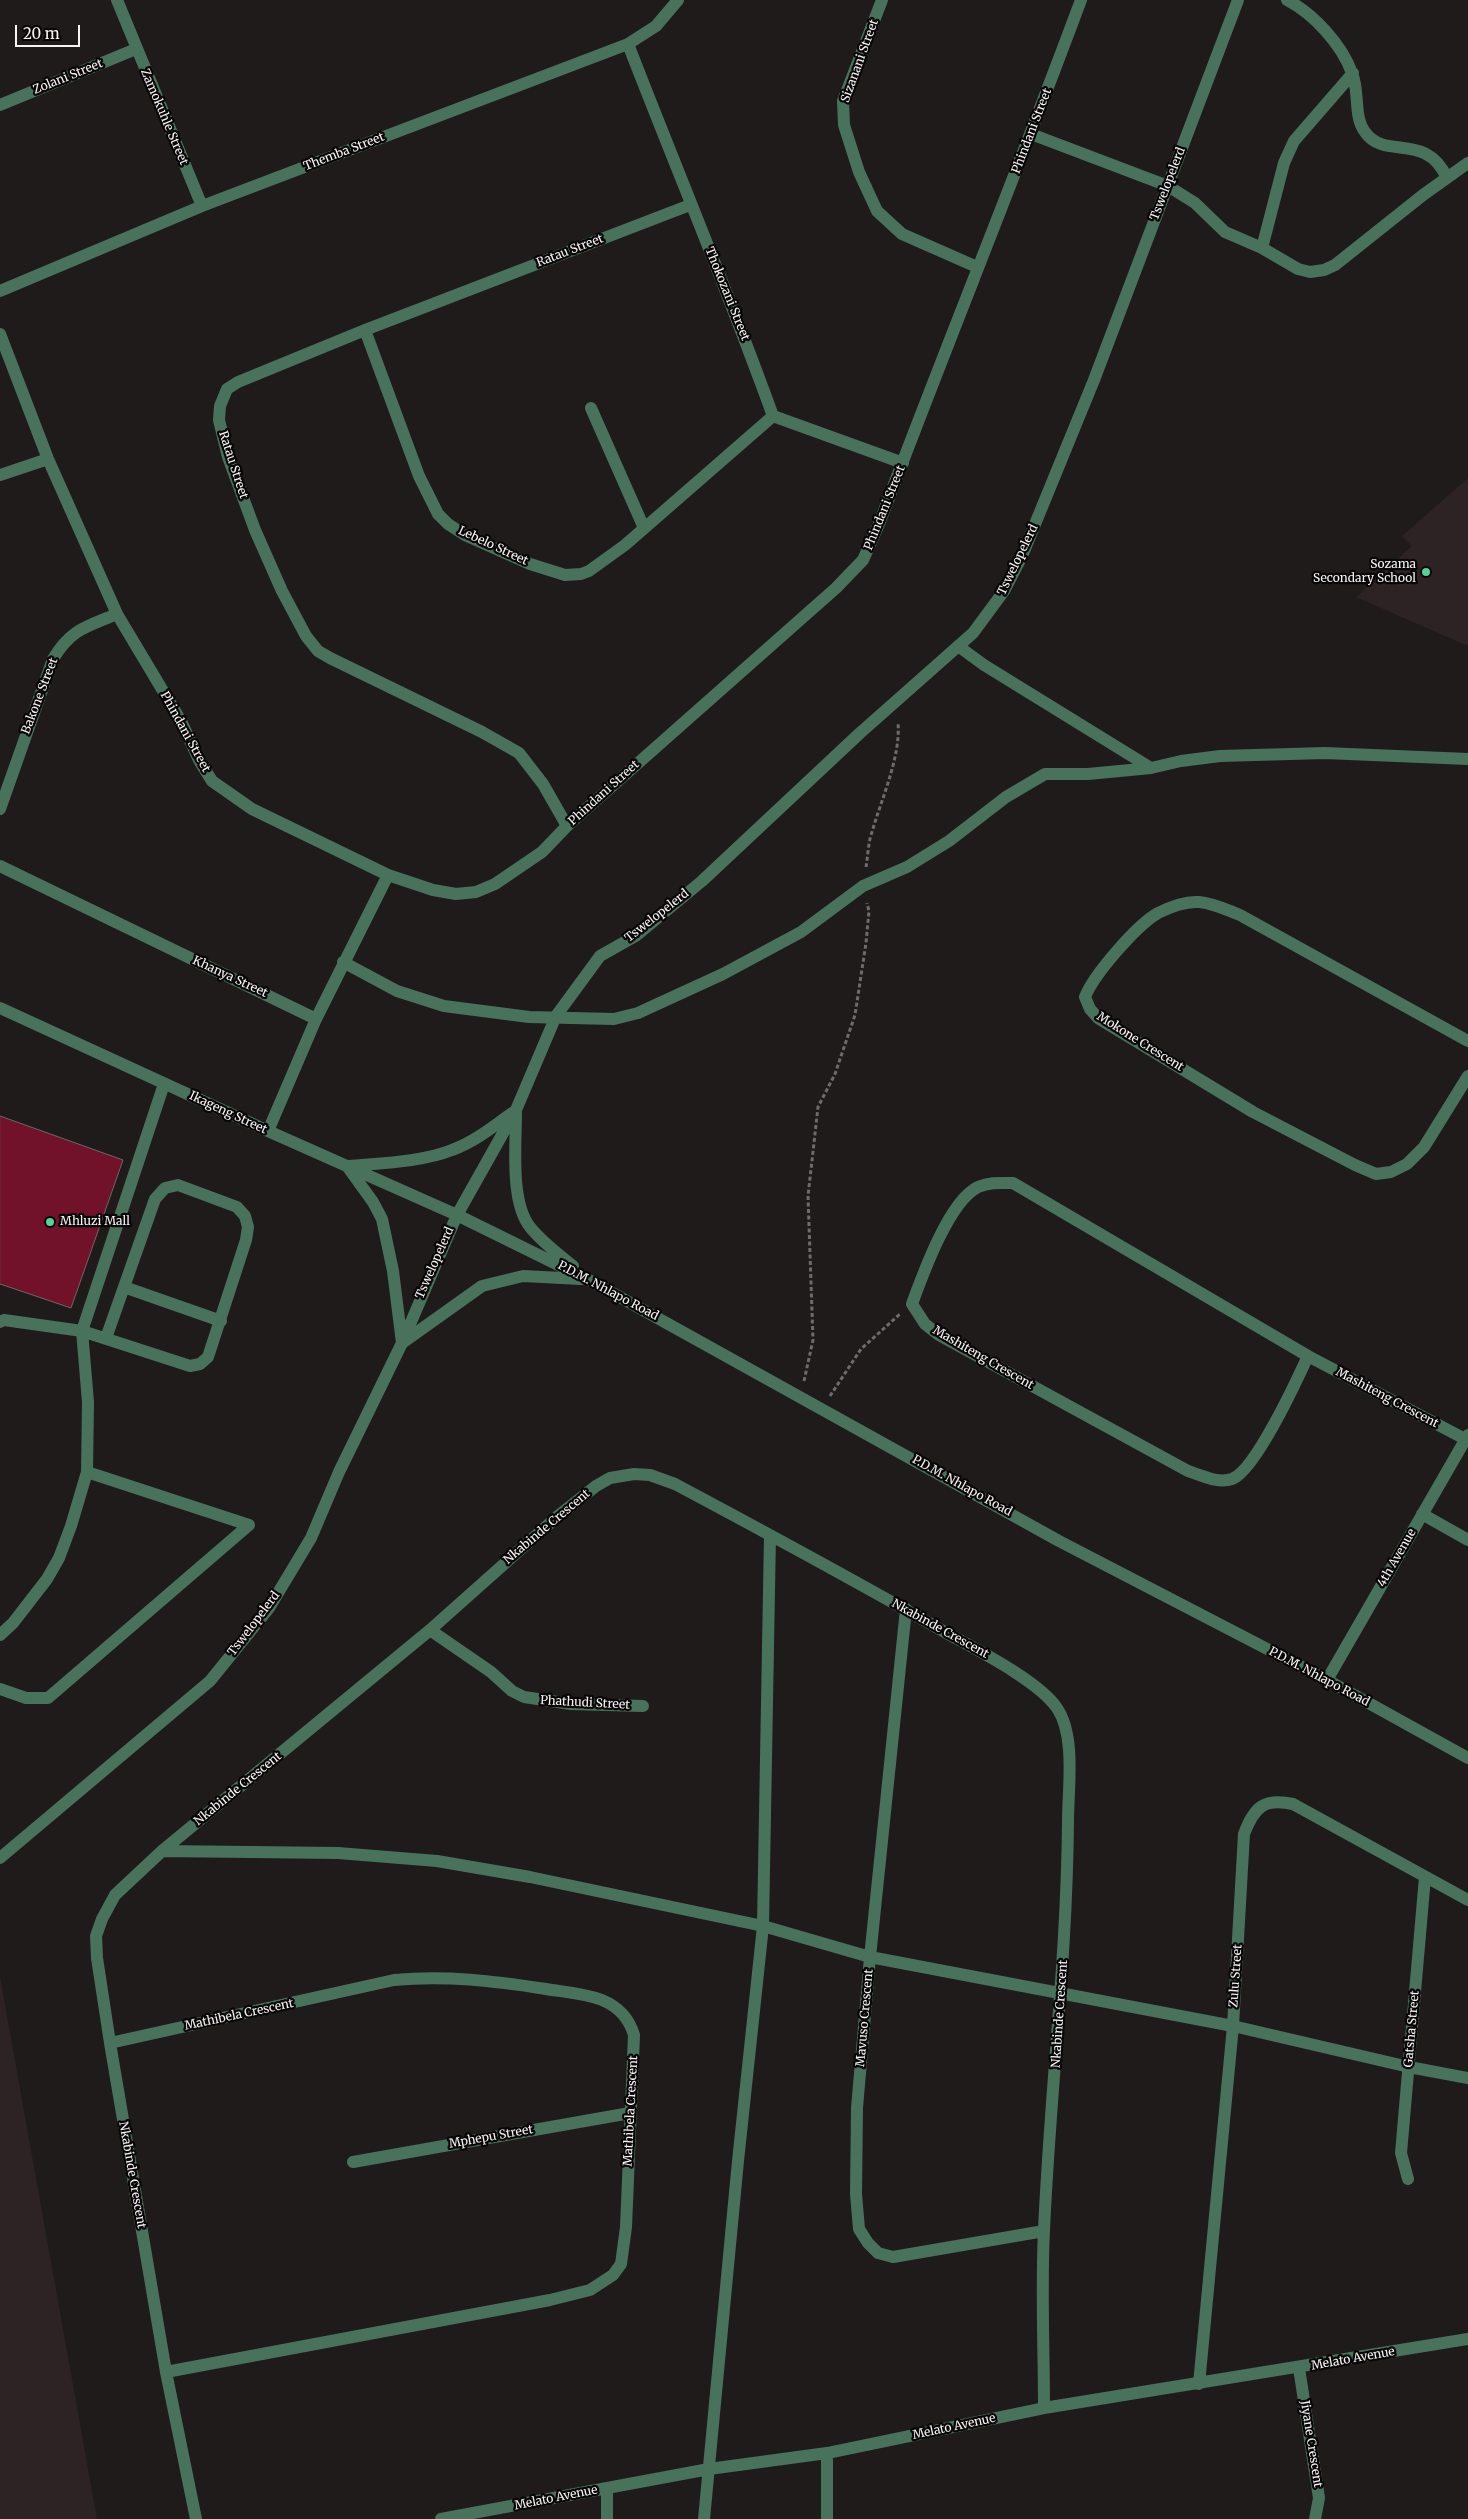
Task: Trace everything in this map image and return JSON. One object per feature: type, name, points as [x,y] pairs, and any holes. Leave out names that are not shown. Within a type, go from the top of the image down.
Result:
[{"type":"street","name":"Zamokuhle Street","points":[[116,0],[202,206]]},
{"type":"street","name":"Themba Street","points":[[0,291],[202,206],[628,44],[656,26],[678,0]]},
{"type":"street","name":"Sizanani Street","points":[[882,0],[843,101],[844,125],[859,172],[877,211],[902,234],[977,267]]},
{"type":"street","name":"Phindani Street","points":[[0,334],[48,459],[117,614],[181,722],[199,760],[212,781],[252,809],[388,875],[433,890],[456,894],[476,892],[495,884],[542,852],[567,826],[852,574],[863,560],[872,543],[1081,0]]},
{"type":"street","name":"Tswelopelerd","points":[[0,1858],[210,1681],[269,1608],[311,1538],[339,1472],[402,1342],[457,1214],[516,1110],[556,1016],[600,956],[637,934],[702,881],[896,700],[973,633],[991,611],[1022,556],[1094,380],[1238,0]]},
{"type":"street","points":[[1287,0],[1309,14],[1320,26],[1338,48],[1353,73],[1359,118],[1365,132],[1373,140],[1430,155],[1441,166],[1447,178]]},
{"type":"street","name":"Thokozani Street","points":[[628,44],[690,205],[733,304],[773,416]]},
{"type":"street","name":"Zolani Street","points":[[0,105],[136,49]]},
{"type":"street","points":[[1262,248],[1284,163],[1294,141],[1353,73]]},
{"type":"street","points":[[1031,134],[1168,186],[1195,203],[1225,232],[1262,248],[1298,269],[1310,272],[1324,270],[1335,265],[1468,163]]},
{"type":"street","name":"Ratau Street","points":[[567,826],[544,784],[519,753],[474,728],[318,651],[301,627],[255,530],[222,435],[219,420],[220,406],[227,389],[238,382],[365,330],[690,205]]},
{"type":"street","name":"Lebelo Street","points":[[365,330],[419,476],[438,514],[448,524],[530,564],[565,575],[581,574],[589,570],[644,528],[773,416]]},
{"type":"street","points":[[591,408],[644,528]]},
{"type":"street","points":[[773,416],[903,463]]},
{"type":"street","points":[[0,475],[48,459]]},
{"type":"street","name":"Bakone Street","points":[[0,809],[53,660],[62,645],[74,632],[117,614]]},
{"type":"street","points":[[958,646],[984,665],[1151,768]]},
{"type":"street","points":[[343,962],[398,991],[444,1006],[529,1017],[556,1016],[614,1019],[638,1013],[723,974],[801,932],[863,886],[907,867],[941,846],[1006,796],[1045,774],[1088,774],[1151,768],[1181,761],[1220,756],[1325,754],[1468,759]]},
{"type":"street","name":"Khanya Street","points":[[0,866],[316,1018]]},
{"type":"street","points":[[268,1131],[316,1018],[388,875]]},
{"type":"street","name":"Mokone Crescent","points":[[1468,1041],[1240,915],[1199,902],[1182,904],[1158,913],[1108,962],[1091,984],[1085,996],[1090,1009],[1098,1018],[1253,1112],[1355,1166],[1376,1174],[1391,1172],[1407,1164],[1424,1147],[1468,1076]]},
{"type":"street","name":"Ikageng Street","points":[[0,1008],[268,1131],[457,1214]]},
{"type":"street","points":[[0,1635],[13,1623],[36,1594],[59,1558],[86,1472],[88,1402],[82,1331],[164,1084]]},
{"type":"street","points":[[347,1166],[400,1161],[451,1151],[473,1140],[516,1110]]},
{"type":"street","points":[[516,1110],[518,1192],[529,1226],[546,1244],[589,1280]]},
{"type":"street","points":[[347,1166],[373,1202],[382,1219],[392,1271],[402,1342],[482,1286],[522,1276],[589,1280]]},
{"type":"street","name":"Mashiteng Crescent","points":[[1308,1356],[1270,1431],[1245,1469],[1233,1479],[1217,1480],[1188,1471],[940,1335],[925,1324],[912,1304],[934,1250],[958,1206],[977,1188],[993,1183],[1013,1183],[1308,1356],[1467,1437]]},
{"type":"street","points":[[0,1322],[4,1320],[82,1331],[190,1366],[200,1364],[208,1357],[246,1240],[248,1227],[245,1216],[237,1207],[178,1186],[165,1188],[155,1199],[106,1338]]},
{"type":"street","name":"P.D.M. Nhlapo Road","points":[[457,1214],[589,1280],[801,1396],[1059,1541],[1327,1680],[1468,1758]]},
{"type":"street","points":[[124,1287],[221,1321]]},
{"type":"street","name":"4th Avenue","points":[[1327,1680],[1467,1437]]},
{"type":"street","points":[[0,1689],[26,1698],[48,1698],[249,1525],[86,1472]]},
{"type":"street","name":"Nkabinde Crescent","points":[[196,2519],[166,2372],[97,1958],[96,1936],[106,1909],[116,1895],[162,1851],[430,1630],[558,1516],[596,1486],[622,1474],[650,1475],[675,1484],[906,1609],[997,1661],[1043,1693],[1056,1707],[1062,1718],[1066,1728],[1069,1758],[1068,1870],[1062,1995],[1044,2231],[1044,2408]]},
{"type":"street","points":[[1422,1514],[1468,1540]]},
{"type":"street","points":[[704,2519],[737,2171],[763,1926],[770,1535]]},
{"type":"street","name":"Mavuso Crescent","points":[[906,1609],[870,1957],[857,2108],[856,2194],[859,2228],[863,2237],[878,2253],[893,2257],[1044,2231]]},
{"type":"street","name":"Phathudi Street","points":[[430,1630],[491,1672],[512,1691],[524,1697],[571,1704],[643,1706]]},
{"type":"street","name":"Zulu Street","points":[[1199,2384],[1233,2026],[1244,1834],[1250,1818],[1261,1806],[1276,1800],[1294,1804],[1468,1900]]},
{"type":"street","points":[[162,1851],[338,1853],[437,1861],[641,1898],[763,1926],[870,1957],[1233,2026],[1409,2067],[1468,2078]]},
{"type":"street","name":"Gatsha Street","points":[[1408,2179],[1401,2153],[1425,1877]]},
{"type":"street","name":"Mathibela Crescent","points":[[110,2043],[394,1980],[427,1977],[495,1981],[582,1994],[602,2000],[624,2014],[630,2022],[634,2035],[624,2253],[621,2264],[613,2275],[590,2290],[550,2300],[166,2372]]},
{"type":"street","name":"Mphepu Street","points":[[353,2162],[630,2113]]},
{"type":"street","name":"Melato Avenue","points":[[441,2519],[709,2469],[826,2453],[1044,2408],[1467,2343]]},
{"type":"street","name":"Jiyane Crescent","points":[[1299,2368],[1319,2498],[1315,2519]]},
{"type":"street","points":[[826,2453],[828,2519]]},
{"type":"street","points":[[607,2488],[607,2519]]},
{"type":"path","points":[[801,1396],[813,1340],[808,1196],[818,1108],[835,1074],[855,1015],[863,975],[869,911],[863,886],[871,834],[884,796],[896,744],[899,727],[896,700]]},
{"type":"path","points":[[822,1408],[862,1349],[912,1304]]},
{"type":"shaded area","name":"Sozama Secondary School","points":[[1468,478],[1468,646],[1356,597],[1412,546],[1402,536]]},
{"type":"shaded area","points":[[0,1977],[97,2519],[0,2519]]},
{"type":"building","name":"Mhluzi Mall","points":[[0,1116],[123,1160],[71,1308],[0,1284]]},
{"type":"place","name":"Sozama Secondary School","points":[[1426,572]]},
{"type":"place","name":"Mhluzi Mall","points":[[50,1222]]}]
